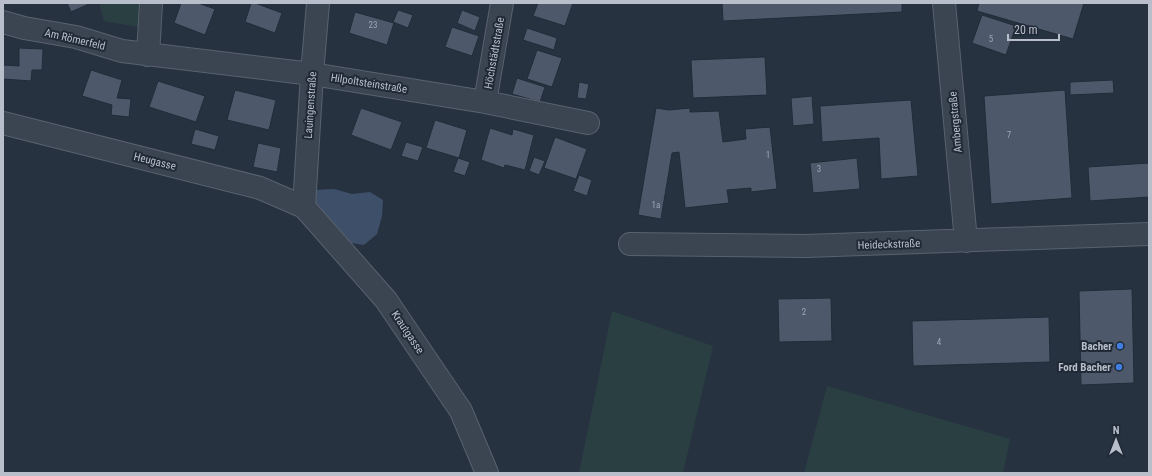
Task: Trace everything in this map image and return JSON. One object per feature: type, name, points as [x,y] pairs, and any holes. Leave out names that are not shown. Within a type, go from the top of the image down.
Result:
[{"type":"street","points":[[148,55],[151,3]]},
{"type":"street","name":"Lauingenstraße","points":[[304,207],[318,3]]},
{"type":"street","name":"Höchstädtstraße","points":[[485,102],[502,3]]},
{"type":"street","name":"Ambergstraße","points":[[944,3],[966,242]]},
{"type":"street","name":"Am Römerfeld","points":[[3,22],[24,28],[76,37],[122,51],[148,55]]},
{"type":"street","name":"Hilpoltsteinstraße","points":[[148,55],[312,74],[485,102],[588,123]]},
{"type":"street","name":"Heugasse","points":[[3,123],[260,188],[304,207]]},
{"type":"street","name":"Krautgasse","points":[[304,207],[386,300],[461,411],[487,473]]},
{"type":"street","name":"Heideckstraße","points":[[630,244],[806,246],[966,242],[1149,234]]},
{"type":"green space","points":[[99,3],[139,3],[138,27],[104,21]]},
{"type":"green space","points":[[612,311],[713,346],[683,473],[579,473]]},
{"type":"green space","points":[[827,386],[1010,439],[1003,473],[804,473]]},
{"type":"water","points":[[334,189],[352,194],[370,192],[383,200],[382,216],[377,234],[364,245],[345,242],[316,208],[315,190]]},
{"type":"building","points":[[67,3],[91,3],[71,12]]},
{"type":"building","points":[[181,3],[198,3],[215,9],[205,35],[174,23]]},
{"type":"building","points":[[251,3],[255,3],[282,13],[275,33],[245,22]]},
{"type":"building","points":[[538,3],[573,3],[565,26],[533,16]]},
{"type":"building","points":[[722,3],[902,3],[902,12],[723,21]]},
{"type":"building","points":[[979,3],[1084,3],[1073,39],[977,11]]},
{"type":"building","points":[[398,10],[413,15],[408,28],[393,22]]},
{"type":"building","points":[[462,10],[480,17],[475,31],[457,23]]},
{"type":"building","points":[[355,12],[394,23],[387,45],[349,33]]},
{"type":"building","points":[[982,15],[1016,26],[1006,55],[972,43]]},
{"type":"building","points":[[452,27],[479,36],[472,56],[445,47]]},
{"type":"building","points":[[527,28],[557,38],[554,50],[523,40]]},
{"type":"building","points":[[19,48],[43,49],[42,70],[32,70],[31,81],[3,79],[3,65],[19,66]]},
{"type":"building","points":[[537,50],[562,58],[552,87],[527,79]]},
{"type":"building","points":[[765,57],[767,95],[693,98],[691,60]]},
{"type":"building","points":[[91,70],[122,80],[117,98],[131,99],[129,117],[111,115],[112,105],[82,96]]},
{"type":"building","points":[[517,78],[545,87],[540,102],[512,94]]},
{"type":"building","points":[[1113,80],[1114,93],[1070,95],[1070,82]]},
{"type":"building","points":[[158,81],[205,96],[196,122],[149,107]]},
{"type":"building","points":[[579,82],[589,84],[586,99],[577,98]]},
{"type":"building","points":[[235,90],[276,100],[269,130],[227,120]]},
{"type":"building","points":[[1065,90],[1072,198],[991,204],[984,96]]},
{"type":"building","points":[[812,96],[814,124],[793,126],[791,98]]},
{"type":"building","points":[[911,100],[918,176],[881,179],[879,138],[822,142],[820,106]]},
{"type":"building","points":[[361,108],[402,122],[391,150],[351,135]]},
{"type":"building","points":[[656,108],[669,110],[690,108],[690,112],[719,111],[723,142],[746,139],[745,129],[770,127],[777,189],[751,192],[751,188],[727,190],[729,203],[685,208],[679,152],[672,153],[661,219],[638,215]]},
{"type":"building","points":[[435,120],[467,130],[459,158],[426,148]]},
{"type":"building","points":[[490,128],[512,135],[513,129],[534,135],[525,170],[505,165],[504,168],[481,160]]},
{"type":"building","points":[[195,129],[219,136],[215,150],[191,144]]},
{"type":"building","points":[[555,137],[587,149],[576,179],[544,168]]},
{"type":"building","points":[[406,142],[423,147],[418,161],[401,156]]},
{"type":"building","points":[[258,143],[281,148],[277,172],[253,167]]},
{"type":"building","points":[[534,157],[545,161],[539,175],[529,171]]},
{"type":"building","points":[[458,158],[470,162],[465,176],[453,172]]},
{"type":"building","points":[[857,158],[860,189],[813,193],[810,163]]},
{"type":"building","points":[[1149,163],[1149,197],[1090,201],[1088,167]]},
{"type":"building","points":[[579,175],[592,180],[587,196],[573,191]]},
{"type":"building","points":[[1132,289],[1134,383],[1081,385],[1079,291]]},
{"type":"building","points":[[831,298],[832,341],[779,342],[778,299]]},
{"type":"building","points":[[1049,317],[1050,362],[913,366],[912,321]]},
{"type":"place","name":"Bacher","points":[[1120,346]]},
{"type":"place","name":"Ford Bacher","points":[[1119,367]]}]
